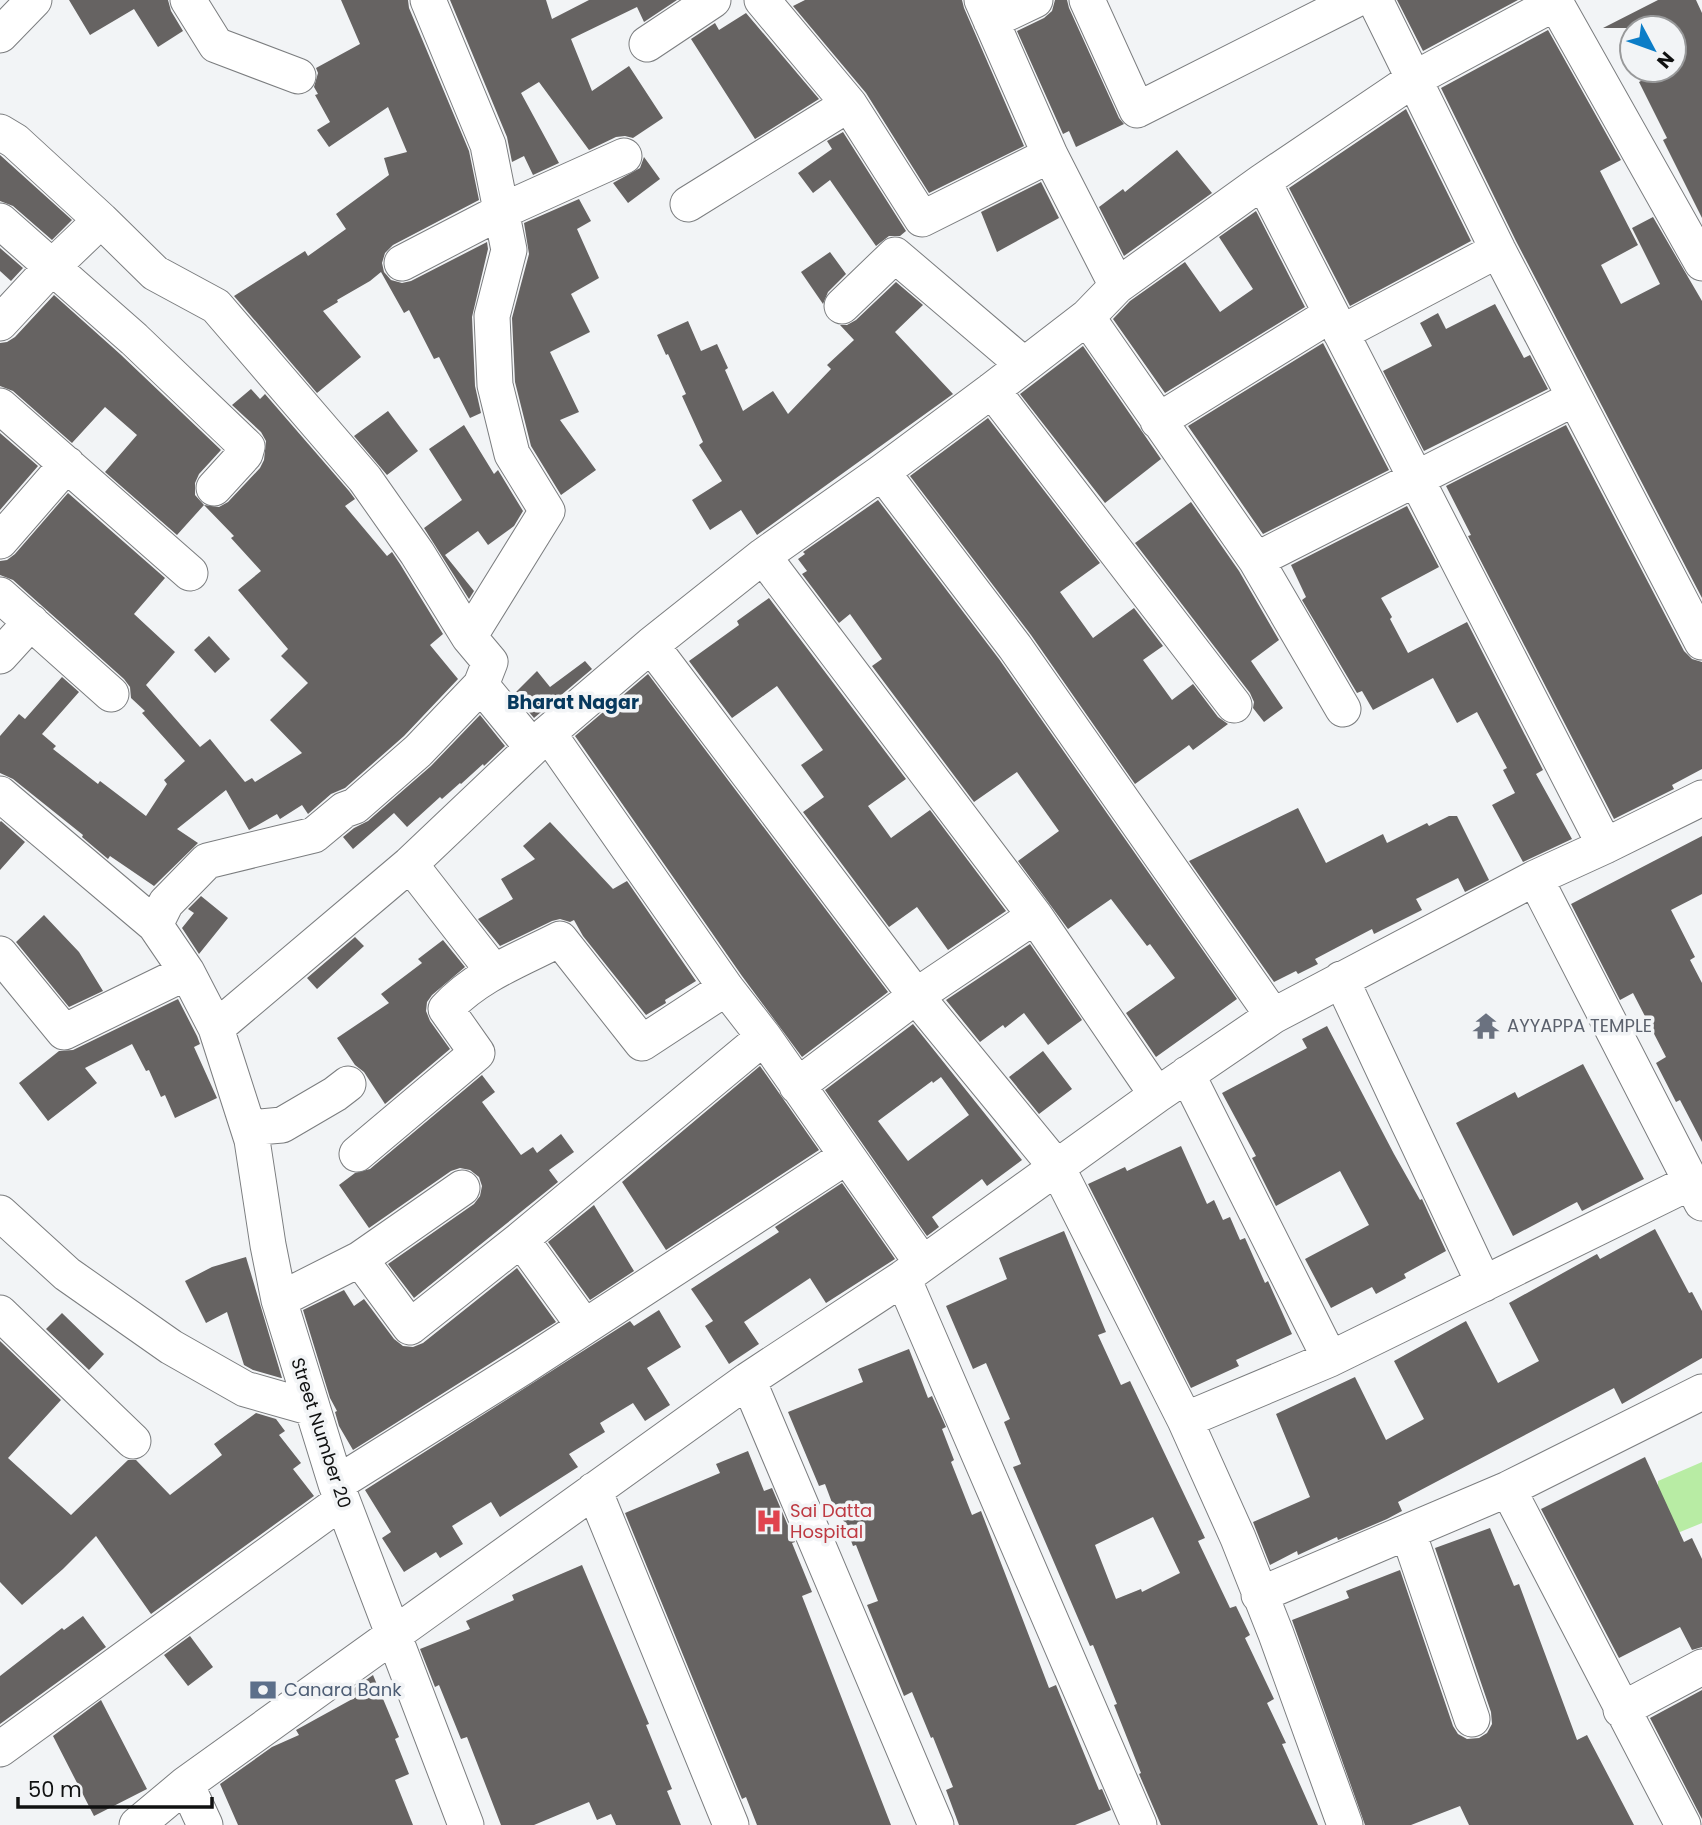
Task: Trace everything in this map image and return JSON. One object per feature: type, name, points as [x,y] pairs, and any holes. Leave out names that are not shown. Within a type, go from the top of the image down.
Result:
[{"type":"street","points":[[0,35],[34,0]]},
{"type":"street","points":[[188,0],[216,45],[298,76]]},
{"type":"street","points":[[428,0],[488,145],[509,250],[492,316],[495,385],[512,454],[547,511],[469,637]]},
{"type":"street","points":[[647,44],[713,0]]},
{"type":"street","points":[[762,0],[849,104],[922,219]]},
{"type":"street","points":[[1035,0],[986,10],[1050,155],[1117,286]]},
{"type":"street","points":[[1087,0],[1138,110],[1355,0]]},
{"type":"street","points":[[1375,0],[1499,250],[1702,642]]},
{"type":"street","points":[[216,1028],[411,864],[540,740],[651,645],[763,556],[992,390],[1087,317],[1117,286],[1263,181],[1414,79],[1555,2],[1694,227],[1702,263]]},
{"type":"street","points":[[688,204],[849,104]]},
{"type":"street","points":[[5,143],[102,220],[155,273],[216,306],[365,479],[417,553],[469,637],[490,662],[481,685],[418,751],[355,806],[344,810],[314,835],[208,861],[166,903],[155,925]]},
{"type":"street","points":[[842,306],[895,255],[922,219],[1050,155]]},
{"type":"street","points":[[402,263],[502,211],[624,156]]},
{"type":"street","points":[[1263,181],[1605,846]]},
{"type":"street","points":[[0,323],[52,267],[102,220]]},
{"type":"street","points":[[0,222],[134,339],[247,447],[245,454],[214,488]]},
{"type":"street","points":[[1158,421],[1335,324],[1499,250]]},
{"type":"street","points":[[895,255],[1024,365]]},
{"type":"street","points":[[1087,317],[1256,559],[1343,709]]},
{"type":"street","points":[[992,390],[1234,705]]},
{"type":"street","points":[[1256,559],[1575,398]]},
{"type":"street","points":[[0,406],[190,573]]},
{"type":"street","points":[[0,541],[67,464]]},
{"type":"street","points":[[882,472],[1014,647],[1273,1016]]},
{"type":"street","points":[[763,556],[1035,916],[1157,1095]]},
{"type":"street","points":[[0,595],[111,694]]},
{"type":"street","points":[[0,656],[31,622]]},
{"type":"street","points":[[651,645],[916,996],[1058,1168],[1185,1420],[1238,1538],[1345,1825]]},
{"type":"street","points":[[481,685],[540,740],[764,1037],[847,1156],[913,1271],[1139,1825]]},
{"type":"street","points":[[137,1825],[186,1784],[748,1380],[913,1271],[1157,1095],[1273,1016],[1535,877],[1702,798]]},
{"type":"street","name":"Street Number 20","points":[[3,804],[155,925],[187,972],[216,1028],[249,1128],[279,1300],[312,1408],[339,1492],[466,1825]]},
{"type":"street","points":[[411,864],[494,972]]},
{"type":"street","points":[[1185,1420],[1330,1359],[1484,1284],[1697,1192],[1535,877]]},
{"type":"street","points":[[797,1086],[916,996],[1035,916]]},
{"type":"street","points":[[357,1154],[477,1053],[446,1009],[462,992],[494,972],[561,939],[642,1043],[726,988]]},
{"type":"street","points":[[0,954],[64,1032],[187,972]]},
{"type":"street","points":[[1341,979],[1484,1284]]},
{"type":"street","points":[[360,1259],[410,1327],[764,1037]]},
{"type":"street","points":[[1187,1074],[1330,1359]]},
{"type":"street","points":[[249,1128],[282,1125],[348,1084]]},
{"type":"street","points":[[0,1749],[339,1492],[584,1326],[847,1156]]},
{"type":"street","points":[[279,1300],[360,1259],[462,1188]]},
{"type":"street","points":[[0,1213],[67,1274],[171,1347],[245,1389],[312,1408]]},
{"type":"street","points":[[521,1238],[584,1326]]},
{"type":"street","points":[[0,1313],[133,1441]]},
{"type":"street","points":[[748,1380],[936,1825]]},
{"type":"street","points":[[1259,1595],[1508,1489],[1702,1392]]},
{"type":"street","points":[[1508,1489],[1683,1825]]},
{"type":"street","points":[[594,1490],[731,1825]]},
{"type":"street","points":[[1408,1532],[1472,1719]]},
{"type":"street","points":[[1621,1710],[1702,1667]]},
{"type":"street","points":[[186,1784],[205,1825]]},
{"type":"green space","points":[[1702,1462],[1702,1523],[1658,1541],[1658,1481]]},
{"type":"building","points":[[69,0],[168,0],[183,31],[158,47],[134,9],[90,35]]},
{"type":"building","points":[[341,0],[408,0],[469,151],[479,200],[393,245],[385,253],[382,263],[384,272],[391,280],[402,283],[411,281],[487,242],[488,249],[472,317],[475,386],[481,413],[470,418],[439,357],[434,359],[409,310],[404,313],[381,272],[323,311],[361,357],[317,393],[234,296],[305,251],[308,256],[346,229],[336,214],[389,175],[384,158],[407,152],[388,107],[329,147],[317,130],[330,122],[315,95],[318,94],[314,87],[318,73],[316,68],[360,44]]},
{"type":"building","points":[[450,0],[546,0],[552,19],[589,0],[677,0],[644,22],[637,7],[571,39],[592,91],[629,66],[663,118],[633,138],[616,137],[589,150],[539,82],[521,93],[559,163],[533,175],[524,156],[512,162],[507,137]]},
{"type":"building","points":[[805,0],[962,0],[1024,146],[929,193],[866,93],[793,6]]},
{"type":"building","points":[[1055,0],[1067,0],[1124,124],[1076,147],[1069,131],[1063,134],[1017,31],[1044,18],[1052,11]]},
{"type":"building","points":[[1397,0],[1518,0],[1423,51]]},
{"type":"building","points":[[1658,0],[1696,0],[1702,13],[1702,218],[1663,140],[1667,138],[1640,84],[1688,84],[1688,14],[1630,14]]},
{"type":"building","points":[[746,13],[819,99],[755,139],[691,39],[715,23],[719,30]]},
{"type":"building","points":[[1618,20],[1618,28],[1603,28]]},
{"type":"building","points":[[1548,30],[1621,160],[1600,171],[1638,245],[1601,265],[1621,304],[1660,284],[1632,228],[1653,217],[1702,301],[1702,598],[1516,241],[1441,88]]},
{"type":"building","points":[[1406,109],[1471,241],[1350,306],[1289,188]]},
{"type":"building","points":[[843,132],[906,231],[900,236],[889,236],[876,246],[830,180],[813,193],[798,173],[832,149],[827,141]]},
{"type":"building","points":[[1177,150],[1212,193],[1124,256],[1099,207],[1123,189],[1125,192]]},
{"type":"building","points":[[0,155],[72,220],[52,240],[13,206],[0,201]]},
{"type":"building","points":[[644,157],[660,179],[628,203],[613,183],[640,168]]},
{"type":"building","points":[[1041,182],[1059,218],[997,252],[981,212]]},
{"type":"building","points":[[579,199],[591,221],[577,229],[599,278],[571,294],[590,332],[550,352],[579,412],[560,420],[596,470],[561,495],[531,446],[515,382],[512,318],[529,254],[524,223]]},
{"type":"building","points":[[1256,211],[1305,307],[1165,393],[1113,319],[1130,301],[1185,262],[1220,312],[1253,289],[1219,237]]},
{"type":"building","points":[[0,248],[23,268],[11,281],[0,271]]},
{"type":"building","points":[[830,252],[846,274],[828,292],[823,304],[801,272]]},
{"type":"building","points":[[896,282],[923,305],[895,332],[953,394],[757,535],[741,510],[710,530],[692,500],[722,481],[699,445],[703,442],[682,396],[686,394],[657,335],[688,321],[701,351],[717,344],[743,411],[773,391],[788,414],[831,369],[827,365],[854,340],[840,325],[856,320]]},
{"type":"building","points":[[54,295],[221,450],[199,474],[195,483],[195,495],[204,505],[177,535],[105,472],[137,435],[105,407],[72,443],[13,391],[0,386],[0,343],[15,337]]},
{"type":"building","points":[[1495,304],[1524,358],[1530,355],[1548,389],[1424,451],[1383,371],[1432,346],[1420,323],[1438,313],[1446,329]]},
{"type":"building","points":[[1323,343],[1389,470],[1263,534],[1188,426]]},
{"type":"building","points":[[1083,346],[1161,459],[1105,503],[1020,394]]},
{"type":"building","points":[[251,389],[260,399],[265,394],[355,499],[345,506],[387,556],[392,552],[400,564],[443,634],[430,645],[458,679],[404,736],[345,788],[331,794],[308,814],[302,805],[280,819],[277,814],[249,830],[226,790],[177,829],[198,843],[154,886],[110,856],[108,859],[82,837],[83,835],[13,779],[0,773],[0,736],[19,714],[25,719],[62,677],[79,692],[42,734],[56,746],[53,749],[98,784],[100,781],[146,816],[167,784],[164,780],[185,761],[142,713],[145,711],[131,698],[130,687],[124,679],[13,580],[0,575],[0,561],[15,554],[68,493],[165,578],[134,614],[175,652],[146,685],[200,747],[210,739],[245,782],[252,778],[255,782],[302,753],[270,720],[308,683],[281,656],[288,649],[238,590],[261,571],[231,538],[234,536],[204,505],[219,507],[228,502],[260,468],[264,460],[266,441],[261,432],[232,405]]},
{"type":"building","points":[[388,411],[418,451],[387,475],[354,436]]},
{"type":"building","points":[[988,418],[1100,563],[1060,592],[1093,638],[1134,608],[1163,646],[1143,660],[1172,700],[1193,684],[1218,717],[1228,724],[1193,750],[1189,745],[1135,784],[1031,635],[910,476]]},
{"type":"building","points":[[464,425],[494,474],[498,470],[523,511],[514,526],[488,545],[478,531],[445,555],[474,591],[469,599],[424,528],[462,500],[429,449]]},
{"type":"building","points":[[1566,425],[1684,651],[1692,659],[1702,662],[1702,769],[1672,785],[1674,789],[1614,819],[1468,536],[1471,535],[1446,486]]},
{"type":"building","points":[[0,433],[38,466],[0,510]]},
{"type":"building","points":[[878,500],[999,659],[1237,999],[1156,1057],[1126,1013],[1175,978],[1111,899],[1068,929],[1018,861],[1059,831],[1017,772],[974,802],[872,666],[882,659],[850,614],[839,623],[802,574],[807,571],[798,559],[805,554],[803,552]]},
{"type":"building","points":[[1191,502],[1239,571],[1279,640],[1251,661],[1283,708],[1264,722],[1253,708],[1254,702],[1250,693],[1135,543]]},
{"type":"building","points":[[1407,506],[1439,567],[1381,598],[1392,617],[1390,619],[1408,653],[1467,622],[1543,770],[1536,774],[1572,839],[1523,862],[1492,805],[1515,793],[1503,770],[1507,768],[1477,712],[1457,723],[1433,678],[1373,710],[1362,691],[1357,693],[1302,600],[1306,597],[1291,565]]},
{"type":"building","points":[[769,598],[906,779],[868,806],[891,838],[930,810],[1006,911],[948,950],[917,907],[889,927],[803,812],[824,797],[801,765],[823,750],[777,686],[732,718],[689,661],[739,625],[737,621]]},
{"type":"building","points":[[209,636],[230,659],[215,673],[194,650]]},
{"type":"building","points":[[585,661],[592,669],[534,718],[514,694],[537,671],[550,687]]},
{"type":"building","points":[[648,674],[888,992],[802,1057],[742,976],[575,736]]},
{"type":"building","points":[[480,715],[505,746],[442,799],[440,797],[407,827],[394,813],[353,849],[343,837],[368,821],[431,766]]},
{"type":"building","points":[[1298,808],[1326,863],[1383,834],[1387,843],[1427,823],[1429,826],[1449,816],[1457,816],[1489,880],[1465,892],[1458,878],[1416,899],[1422,910],[1374,934],[1372,929],[1315,959],[1318,964],[1274,982],[1189,861]]},
{"type":"building","points":[[0,822],[25,842],[0,870]]},
{"type":"building","points":[[550,822],[613,889],[627,881],[696,981],[646,1015],[583,936],[574,920],[552,921],[500,946],[478,919],[513,899],[501,879],[535,859],[523,846]]},
{"type":"building","points":[[1702,836],[1702,894],[1671,910],[1695,957],[1690,960],[1702,983],[1702,1142],[1680,1100],[1676,1102],[1656,1063],[1666,1057],[1633,993],[1620,1000],[1571,904]]},
{"type":"building","points":[[201,896],[228,918],[199,954],[182,928],[194,913],[188,909]]},
{"type":"building","points":[[44,915],[79,952],[103,991],[69,1007],[16,942]]},
{"type":"building","points":[[355,937],[364,946],[317,989],[307,978]]},
{"type":"building","points":[[443,940],[465,967],[432,995],[427,1002],[426,1011],[450,1049],[385,1104],[337,1038],[389,1003],[381,994],[422,963],[418,959]]},
{"type":"building","points":[[1030,944],[1082,1020],[1048,1045],[1024,1013],[980,1042],[946,1000]]},
{"type":"building","points":[[178,999],[197,1036],[200,1044],[194,1047],[217,1098],[175,1118],[165,1095],[161,1097],[149,1070],[146,1071],[132,1044],[85,1068],[97,1083],[48,1121],[19,1083],[59,1051],[73,1050]]},
{"type":"building","points":[[913,1024],[1022,1160],[987,1186],[982,1179],[932,1217],[939,1227],[927,1236],[825,1090]],"holes":[[[941,1077],[969,1115],[908,1161],[878,1121]]]},
{"type":"building","points":[[1327,1026],[1394,1154],[1420,1200],[1422,1199],[1446,1251],[1404,1274],[1406,1278],[1376,1294],[1372,1287],[1331,1308],[1305,1259],[1369,1225],[1340,1171],[1276,1206],[1252,1158],[1256,1156],[1222,1093],[1307,1048],[1302,1039]]},
{"type":"building","points":[[1043,1051],[1072,1089],[1039,1114],[1009,1077]]},
{"type":"building","points":[[1583,1064],[1644,1179],[1582,1211],[1577,1202],[1513,1236],[1456,1123],[1515,1092],[1518,1098]]},
{"type":"building","points":[[760,1066],[819,1150],[666,1250],[622,1182]]},
{"type":"building","points":[[482,1075],[495,1092],[482,1102],[521,1155],[533,1147],[537,1153],[561,1134],[574,1152],[549,1170],[558,1182],[414,1298],[388,1264],[474,1204],[480,1196],[482,1186],[479,1177],[470,1170],[460,1168],[451,1171],[369,1228],[339,1185],[355,1173],[370,1169]]},
{"type":"building","points":[[1181,1146],[1207,1204],[1214,1200],[1223,1220],[1230,1217],[1240,1240],[1245,1238],[1292,1334],[1236,1360],[1239,1366],[1191,1388],[1088,1184],[1125,1167],[1127,1171]]},
{"type":"building","points":[[842,1183],[895,1259],[826,1303],[810,1278],[744,1322],[759,1344],[729,1364],[705,1326],[713,1321],[691,1289],[779,1232],[775,1227]]},
{"type":"building","points":[[594,1205],[634,1271],[590,1300],[548,1242]]},
{"type":"building","points":[[1655,1229],[1689,1293],[1692,1292],[1702,1311],[1702,1358],[1622,1404],[1614,1388],[1398,1502],[1402,1511],[1387,1519],[1298,1555],[1297,1551],[1270,1565],[1253,1522],[1310,1497],[1276,1414],[1355,1377],[1386,1440],[1424,1419],[1394,1361],[1466,1321],[1498,1383],[1539,1361],[1509,1303],[1597,1254],[1600,1259]]},
{"type":"building","points":[[1064,1231],[1106,1332],[1098,1335],[1121,1385],[1130,1381],[1205,1538],[1198,1541],[1230,1608],[1236,1606],[1250,1635],[1245,1638],[1274,1699],[1267,1703],[1286,1743],[1282,1744],[1318,1825],[1161,1825],[1139,1774],[1141,1773],[1114,1705],[1117,1704],[1093,1645],[1090,1646],[1013,1467],[1021,1464],[1004,1422],[1010,1419],[986,1363],[973,1369],[946,1306],[1007,1279],[999,1258]],"holes":[[[1153,1517],[1180,1573],[1142,1592],[1141,1589],[1116,1599],[1095,1545]]]},
{"type":"building","points":[[246,1257],[282,1378],[244,1365],[227,1312],[206,1323],[185,1281],[212,1267]]},
{"type":"building","points":[[517,1268],[556,1322],[353,1450],[339,1426],[335,1412],[337,1411],[330,1398],[303,1310],[344,1290],[354,1306],[364,1299],[394,1339],[403,1346],[413,1347],[423,1343]]},
{"type":"building","points":[[659,1310],[681,1347],[647,1368],[670,1405],[645,1421],[633,1403],[600,1423],[605,1432],[569,1454],[578,1467],[500,1517],[491,1502],[452,1526],[463,1544],[440,1558],[436,1552],[404,1572],[382,1538],[391,1532],[365,1490],[630,1321],[634,1326]]},
{"type":"building","points":[[62,1313],[104,1354],[89,1370],[46,1329]]},
{"type":"building","points":[[0,1341],[61,1400],[8,1458],[71,1515],[128,1460],[136,1460],[170,1495],[222,1455],[214,1444],[256,1413],[276,1419],[285,1431],[279,1435],[301,1463],[293,1469],[314,1496],[151,1614],[96,1536],[22,1605],[0,1582]]},
{"type":"building","points":[[909,1349],[928,1398],[932,1396],[946,1427],[942,1429],[954,1460],[951,1462],[972,1515],[981,1511],[1049,1688],[1056,1685],[1099,1790],[1102,1789],[1111,1810],[1075,1825],[959,1825],[946,1790],[953,1787],[933,1737],[931,1738],[912,1692],[904,1696],[867,1605],[878,1601],[856,1545],[853,1546],[841,1514],[837,1516],[825,1484],[819,1486],[788,1412],[863,1382],[858,1369]]},
{"type":"building","points":[[748,1451],[764,1491],[772,1488],[795,1542],[792,1543],[812,1592],[802,1596],[891,1825],[757,1825],[746,1797],[742,1799],[625,1513],[720,1473],[716,1464]]},
{"type":"building","points":[[1645,1457],[1684,1542],[1692,1538],[1702,1559],[1702,1647],[1692,1650],[1680,1627],[1619,1658],[1541,1509]]},
{"type":"building","points":[[1490,1528],[1514,1586],[1519,1584],[1577,1740],[1587,1735],[1634,1825],[1469,1825],[1460,1806],[1411,1825],[1365,1825],[1292,1620],[1349,1598],[1346,1591],[1400,1570],[1453,1726],[1458,1734],[1467,1739],[1479,1738],[1487,1733],[1492,1724],[1491,1712],[1435,1548]]},
{"type":"building","points":[[582,1565],[649,1724],[646,1725],[672,1789],[667,1791],[681,1825],[616,1825],[611,1814],[597,1820],[589,1802],[534,1825],[501,1825],[467,1737],[461,1739],[439,1685],[435,1687],[420,1649],[470,1629],[466,1621],[514,1600],[512,1595]]},
{"type":"building","points":[[83,1616],[106,1647],[0,1724],[0,1676],[62,1628],[64,1630]]},
{"type":"building","points":[[190,1636],[213,1667],[188,1686],[164,1655]]},
{"type":"building","points":[[373,1675],[399,1737],[395,1739],[409,1774],[395,1780],[413,1825],[238,1825],[220,1784],[272,1747],[299,1735],[296,1730],[356,1697],[353,1689]]},
{"type":"building","points":[[1702,1690],[1702,1819],[1650,1718]]},
{"type":"building","points":[[101,1700],[147,1789],[94,1816],[53,1736]]},
{"type":"place","name":"AYYAPPA TEMPLE","points":[[1486,1026]]},
{"type":"place","name":"Sai Datta Hospital","points":[[769,1521]]},
{"type":"place","name":"Canara Bank","points":[[263,1690]]},
{"type":"district","name":"Bharat Nagar","points":[[573,702]]}]
